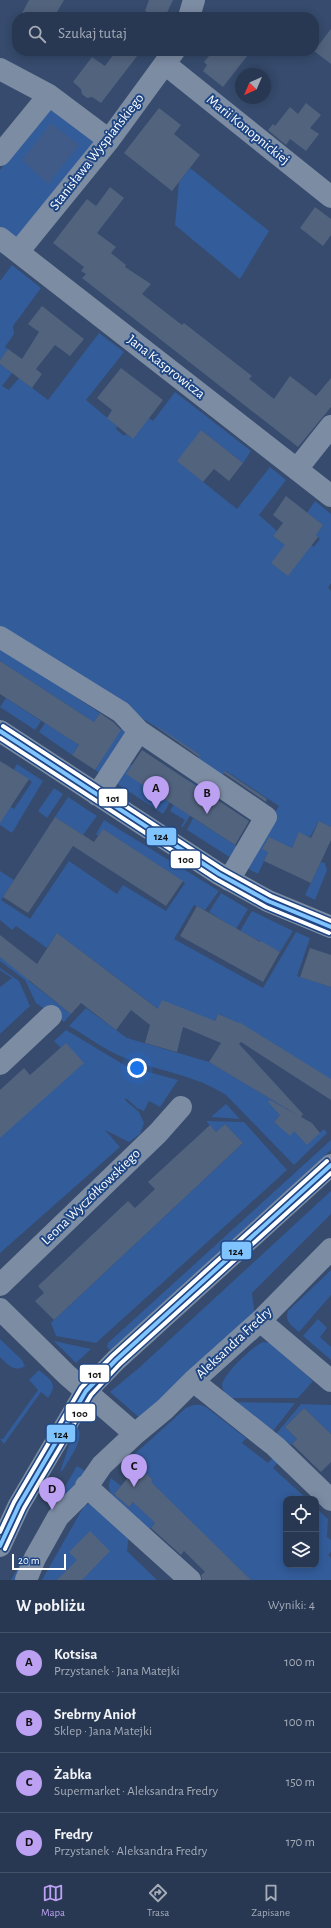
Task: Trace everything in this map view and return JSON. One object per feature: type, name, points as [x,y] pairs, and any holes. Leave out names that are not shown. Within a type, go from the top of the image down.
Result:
[{"type":"street","points":[[190,12],[194,0]]},
{"type":"street","name":"Stanisława Wyspiańskiego","points":[[18,252],[109,140],[170,57]]},
{"type":"street","name":"Marii Konopnickiej","points":[[170,57],[331,197]]},
{"type":"street","points":[[0,69],[49,95],[109,140]]},
{"type":"street","points":[[0,155],[49,95]]},
{"type":"street","name":"Jana Kasprowicza","points":[[0,238],[331,496]]},
{"type":"street","points":[[297,469],[331,426]]},
{"type":"street","points":[[0,637],[121,712],[139,731],[266,818],[229,880]]},
{"type":"street","points":[[0,731],[229,880],[268,901],[331,927]]},
{"type":"street","points":[[97,795],[139,731]]},
{"type":"street","points":[[0,1064],[51,1016]]},
{"type":"street","name":"Leona Wyczółkowskiego","points":[[0,1285],[158,1133],[181,1107]]},
{"type":"street","points":[[0,1546],[20,1505],[86,1391],[116,1360],[331,1165]]},
{"type":"street","name":"Aleksandra Fredry","points":[[26,1580],[35,1558],[58,1517],[86,1486],[102,1465],[260,1321],[331,1248]]},
{"type":"street","points":[[0,1310],[86,1391],[135,1434]]},
{"type":"street","points":[[260,1321],[331,1381]]},
{"type":"street","points":[[193,1381],[275,1446],[331,1500]]},
{"type":"street","points":[[86,1486],[190,1580]]},
{"type":"shaded area","points":[[48,108],[97,140],[15,240],[0,229],[0,170]]},
{"type":"shaded area","points":[[51,123],[79,145],[48,184],[22,160]]},
{"type":"shaded area","points":[[190,168],[269,231],[240,279],[175,225],[179,182]]},
{"type":"shaded area","points":[[12,265],[41,288],[13,326],[14,334],[5,347],[8,349],[0,360],[0,281]]},
{"type":"shaded area","points":[[99,333],[124,352],[86,400],[117,426],[116,429],[124,436],[126,434],[132,438],[149,418],[153,421],[175,392],[251,451],[243,463],[201,430],[192,473],[237,509],[270,467],[286,480],[259,515],[277,531],[273,536],[284,544],[309,544],[314,547],[320,539],[316,535],[323,525],[307,513],[315,501],[331,514],[331,583],[328,588],[331,591],[331,827],[319,821],[310,837],[299,833],[292,848],[274,840],[258,874],[243,866],[279,806],[226,771],[219,780],[194,764],[200,755],[0,628],[0,364],[12,373],[2,386],[9,390],[19,378],[48,400]]},
{"type":"shaded area","points":[[0,647],[100,713],[94,722],[0,661]]},
{"type":"shaded area","points":[[6,698],[41,721],[35,730],[0,707]]},
{"type":"shaded area","points":[[45,723],[79,745],[72,755],[39,732]]},
{"type":"shaded area","points":[[122,727],[131,733],[107,778],[95,770]]},
{"type":"shaded area","points":[[17,764],[43,781],[12,833],[0,825],[0,800],[14,809],[32,782],[14,769]]},
{"type":"shaded area","points":[[129,764],[132,765],[127,774],[170,802],[163,814],[116,783]]},
{"type":"shaded area","points":[[186,779],[209,793],[204,802],[200,800],[183,827],[181,826],[185,820],[170,811],[179,796],[181,787]]},
{"type":"shaded area","points":[[54,788],[63,794],[47,818],[38,811]]},
{"type":"shaded area","points":[[68,797],[97,816],[83,835],[55,817]]},
{"type":"shaded area","points":[[193,818],[238,847],[231,858],[187,830]]},
{"type":"shaded area","points":[[104,820],[219,891],[205,910],[194,905],[174,939],[263,988],[296,932],[310,938],[297,976],[331,987],[331,1080],[241,1024],[218,1014],[215,1021],[155,1016],[157,1008],[57,933],[47,948],[16,926],[12,930],[0,920],[0,871],[14,880],[1,900],[30,919],[69,861],[117,894],[123,885],[166,911],[185,883],[103,829],[98,836],[96,834]]},
{"type":"shaded area","points":[[321,862],[325,863],[327,870],[315,900],[305,895]]},
{"type":"shaded area","points":[[221,893],[248,909],[236,929],[209,912]]},
{"type":"shaded area","points":[[252,911],[293,931],[280,952],[240,931]]},
{"type":"shaded area","points":[[0,957],[30,977],[29,981],[71,1014],[64,1022],[36,1003],[25,980],[0,961]]},
{"type":"shaded area","points":[[0,968],[19,981],[30,1006],[0,1034],[0,987],[12,978],[0,970]]},
{"type":"shaded area","points":[[86,1008],[127,1038],[209,1062],[286,1108],[274,1122],[290,1135],[304,1119],[307,1144],[324,1129],[327,1133],[294,1165],[226,1095],[214,1088],[189,1078],[138,1063],[118,1055],[69,1026]]},
{"type":"shaded area","points":[[66,1030],[126,1066],[178,1080],[160,1107],[149,1101],[144,1111],[137,1108],[126,1098],[125,1100],[139,1112],[144,1123],[140,1134],[129,1142],[105,1130],[120,1147],[0,1253],[0,1138],[66,1043],[61,1048],[54,1041]]},
{"type":"shaded area","points":[[226,1104],[240,1119],[211,1117]]},
{"type":"shaded area","points":[[206,1121],[244,1122],[287,1170],[96,1343],[56,1336],[51,1323],[243,1143],[225,1124],[216,1132]]},
{"type":"shaded area","points":[[331,1140],[331,1150],[111,1351],[107,1347],[108,1343]]},
{"type":"shaded area","points":[[331,1191],[331,1214],[252,1293],[255,1317],[141,1419],[110,1392],[140,1367]]},
{"type":"shaded area","points":[[331,1270],[331,1295],[299,1332],[288,1320],[288,1311]]},
{"type":"shaded area","points":[[318,1319],[327,1328],[320,1337],[331,1347],[331,1360],[303,1336]]},
{"type":"shaded area","points":[[0,1339],[22,1360],[25,1366],[18,1369],[11,1367],[0,1357]]},
{"type":"shaded area","points":[[54,1341],[91,1349],[76,1363]]},
{"type":"shaded area","points":[[263,1342],[270,1343],[313,1381],[298,1398],[229,1398],[224,1392],[222,1385],[227,1374],[246,1354]]},
{"type":"shaded area","points":[[39,1370],[50,1379],[53,1389],[48,1398],[41,1392],[4,1444],[0,1439],[3,1439],[38,1390],[29,1380]]},
{"type":"shaded area","points":[[228,1402],[295,1403],[270,1435]]},
{"type":"shaded area","points":[[301,1404],[331,1405],[331,1434],[304,1408],[285,1427],[297,1439],[291,1445],[276,1434]]},
{"type":"shaded area","points":[[193,1405],[201,1405],[206,1407],[246,1438],[242,1443],[268,1463],[276,1454],[281,1459],[273,1468],[304,1496],[283,1496],[283,1568],[319,1568],[319,1511],[328,1519],[327,1537],[331,1540],[331,1552],[328,1555],[331,1558],[331,1580],[251,1580],[161,1493],[143,1511],[155,1523],[149,1530],[112,1495],[109,1486],[111,1478],[121,1486],[114,1494],[129,1507],[153,1480],[129,1459],[186,1408]]},
{"type":"shaded area","points":[[77,1426],[79,1437],[76,1449],[63,1470],[60,1472],[72,1437]]},
{"type":"shaded area","points":[[77,1466],[85,1471],[63,1500],[17,1580],[11,1580]]},
{"type":"shaded area","points":[[94,1504],[129,1534],[127,1551],[157,1580],[42,1580],[84,1506]]},
{"type":"building","points":[[29,0],[64,0],[57,12],[23,12]]},
{"type":"building","points":[[149,0],[173,0],[167,12],[145,11]]},
{"type":"building","points":[[331,29],[331,64],[319,55],[319,45]]},
{"type":"building","points":[[112,56],[137,56],[101,103],[92,97],[87,98],[82,94],[81,89],[73,82],[92,57],[105,66]]},
{"type":"building","points":[[209,56],[247,56],[238,68],[235,68],[235,72],[223,87],[203,71],[207,65],[204,62]]},
{"type":"building","points":[[306,103],[321,115],[310,128],[319,134],[306,151],[290,139],[286,145],[268,130],[273,124],[275,126],[290,107],[298,114]]},
{"type":"building","points":[[159,108],[181,125],[174,134],[200,155],[172,191],[124,153]]},
{"type":"building","points":[[110,187],[124,198],[97,233],[116,247],[111,253],[126,265],[125,267],[151,284],[142,294],[182,325],[184,323],[252,376],[249,379],[274,399],[290,376],[316,396],[331,378],[331,407],[298,447],[82,278],[86,274],[81,271],[84,267],[53,243],[87,199],[96,206]]},
{"type":"building","points":[[315,207],[331,219],[331,235],[323,246],[300,228]]},
{"type":"building","points":[[42,306],[84,339],[70,356],[55,345],[36,369],[42,374],[32,388],[0,364],[0,360],[8,349],[22,359],[39,332],[28,324]]},
{"type":"building","points":[[121,368],[163,400],[133,439],[107,418],[112,410],[97,398]]},
{"type":"building","points":[[201,430],[243,463],[229,481],[214,469],[203,482],[177,461]]},
{"type":"building","points":[[286,496],[323,525],[316,535],[318,537],[288,576],[271,563],[285,545],[273,536],[283,523],[273,515]]},
{"type":"building","points":[[0,661],[94,722],[100,713],[121,730],[95,770],[72,755],[79,745],[0,694]]},
{"type":"building","points":[[158,728],[200,755],[199,757]]},
{"type":"building","points":[[142,750],[249,821],[235,845],[126,774]]},
{"type":"building","points":[[0,761],[29,779],[0,823]]},
{"type":"building","points":[[225,771],[267,799],[266,802],[224,773]]},
{"type":"building","points":[[55,817],[94,842],[103,829],[183,881],[166,906],[73,846],[28,913],[3,897]]},
{"type":"building","points":[[319,821],[331,827],[331,840],[311,883],[264,861],[268,852],[262,849],[269,837],[292,848],[299,832],[311,838]]},
{"type":"building","points":[[197,906],[280,952],[263,982],[180,936]]},
{"type":"building","points":[[57,933],[158,1009],[162,1000],[215,1021],[218,1014],[239,1022],[331,1079],[331,1100],[241,1042],[239,1044],[303,1114],[301,1117],[312,1123],[320,1133],[307,1145],[294,1131],[290,1136],[274,1122],[280,1115],[268,1102],[270,1100],[299,1116],[209,1062],[221,1043],[183,1027],[177,1052],[145,1043],[150,1025],[131,1010],[116,1030],[81,1003],[71,1014],[0,957],[0,935],[37,964]]},
{"type":"building","points":[[310,948],[331,955],[331,987],[300,977]]},
{"type":"building","points":[[66,1043],[84,1063],[0,1138],[0,1090],[24,1068],[30,1075]]},
{"type":"building","points":[[225,1124],[243,1143],[54,1320],[35,1301],[44,1293],[38,1286],[128,1201],[135,1208],[155,1189],[148,1182],[210,1125],[216,1132]]},
{"type":"building","points":[[304,1408],[331,1434],[331,1462],[321,1472],[292,1444],[297,1439],[285,1427]]},
{"type":"building","points":[[138,1466],[153,1480],[151,1482],[251,1580],[202,1580],[201,1575],[205,1572],[184,1551],[181,1555],[151,1528],[155,1523],[133,1502],[129,1507],[114,1494]]},
{"type":"building","points":[[90,1531],[110,1551],[82,1580],[57,1580],[77,1560],[69,1552]]},
{"type":"transit line","name":"101","points":[[3,726],[222,869],[271,896],[331,921]]},
{"type":"transit line","name":"124","points":[[0,731],[219,874],[268,901],[331,927]]},
{"type":"transit line","name":"100","points":[[0,738],[216,879],[266,907],[329,933]]},
{"type":"transit line","name":"101","points":[[0,1532],[14,1502],[81,1388],[112,1356],[327,1161]]},
{"type":"transit line","name":"124","points":[[0,1546],[19,1505],[86,1391],[116,1360],[331,1165]]},
{"type":"transit line","name":"100","points":[[5,1549],[24,1508],[91,1395],[120,1364],[331,1173]]},
{"type":"place","name":"Kotsisa","points":[[156,809]]},
{"type":"place","name":"Srebrny Anioł","points":[[207,814]]},
{"type":"place","name":"Żabka","points":[[134,1487]]},
{"type":"place","name":"Fredry","points":[[52,1510]]}]
